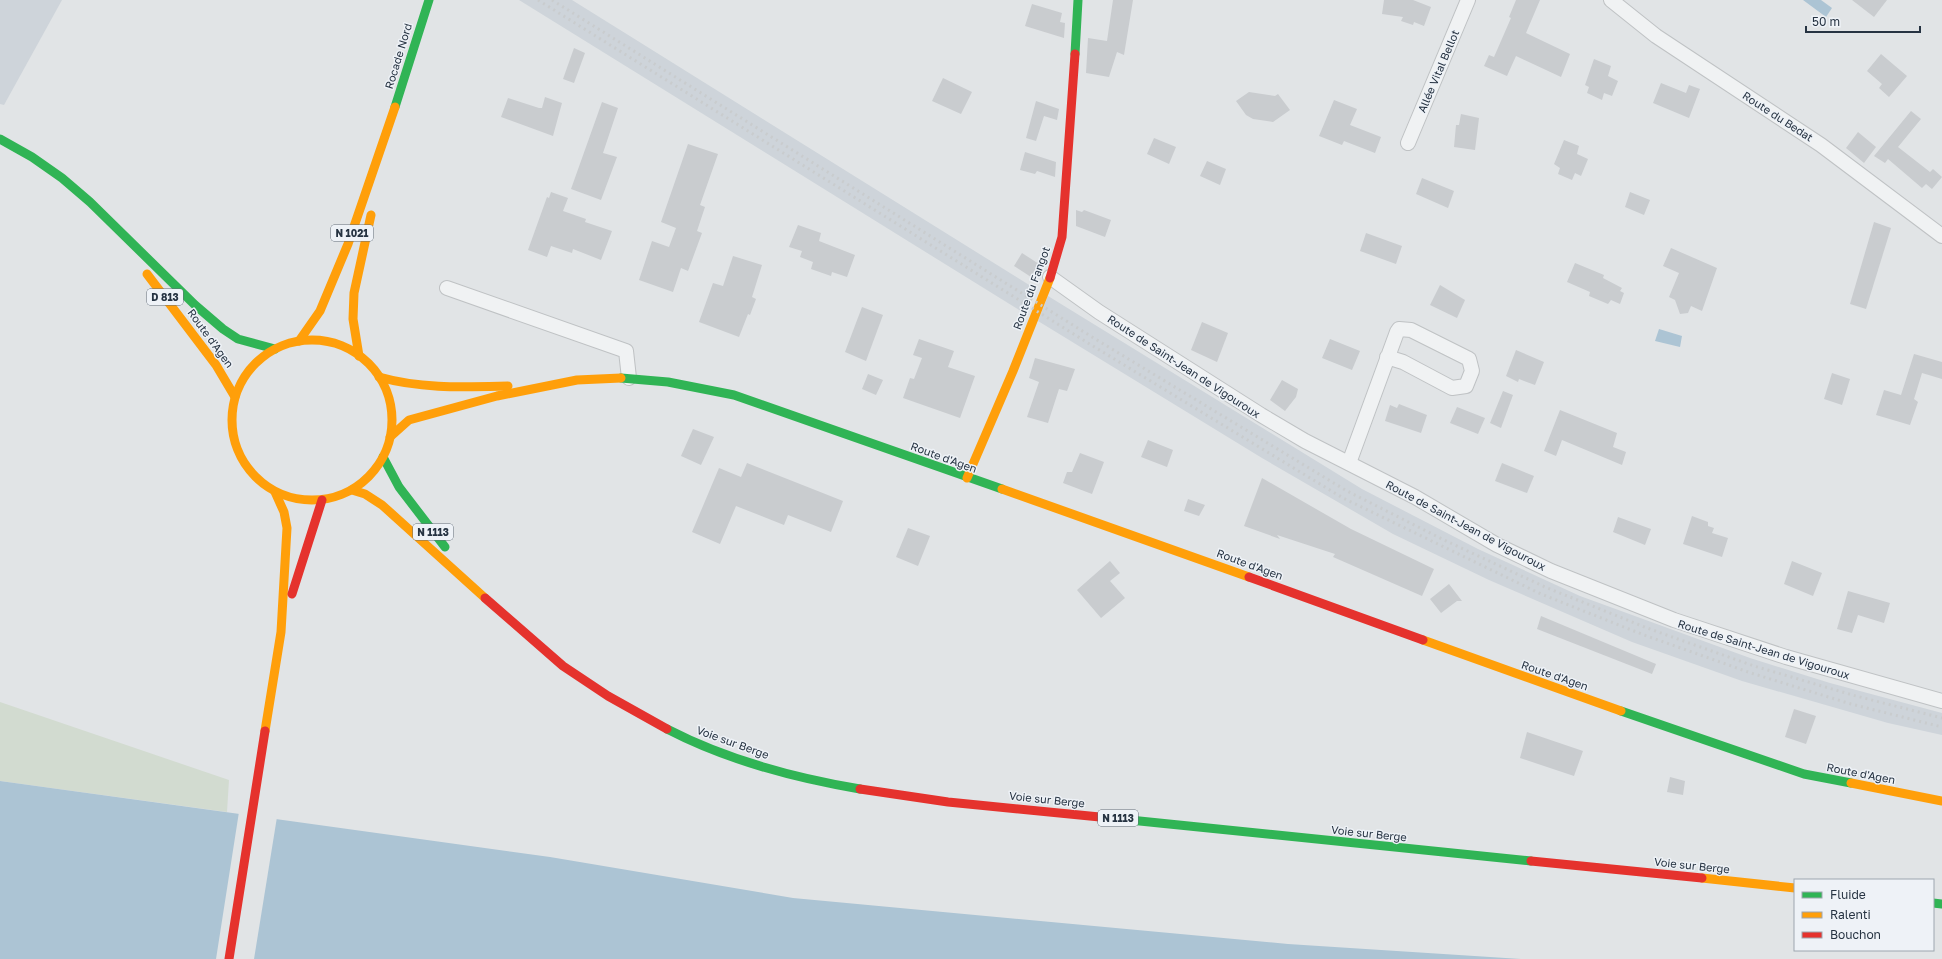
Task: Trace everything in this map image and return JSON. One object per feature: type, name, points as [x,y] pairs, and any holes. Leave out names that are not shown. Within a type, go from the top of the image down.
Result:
[{"type":"main road","name":"Rocade Nord","points":[[392,119],[429,0]]},
{"type":"main road","name":"Route du Fangot","points":[[967,478],[1013,371],[1050,277],[1062,237],[1072,129],[1078,0]]},
{"type":"main road","name":"N 1021","points":[[359,356],[354,320],[354,306],[360,266],[392,119]]},
{"type":"main road","name":"N 1021","points":[[299,341],[320,311],[331,286],[348,244],[392,119]]},
{"type":"main road","name":"Route d'Agen","points":[[0,139],[40,162],[58,175],[222,329],[238,339],[275,349]]},
{"type":"main road","name":"Route d'Agen","points":[[88,202],[172,305],[216,365],[235,397]]},
{"type":"main road","points":[[299,341],[330,342],[359,356],[379,377],[391,406],[392,421],[390,437],[383,457],[375,470],[352,490],[322,500],[298,499],[275,492],[255,477],[240,457],[235,446],[232,428],[232,409],[239,385],[254,364],[275,349],[299,341]]},
{"type":"main road","name":"Route d'Agen","points":[[379,377],[398,384],[416,386],[546,386]]},
{"type":"main road","name":"Route d'Agen","points":[[390,437],[409,420],[422,416],[546,386],[596,379],[628,378],[683,384],[734,395],[1233,571],[1496,667],[1804,774],[1942,801]]},
{"type":"main road","name":"N 1113","points":[[383,457],[399,487],[411,504],[490,602]]},
{"type":"main road","name":"N 1113","points":[[352,490],[365,494],[382,505],[490,602]]},
{"type":"main road","points":[[229,959],[281,632],[287,528],[284,512],[275,492]]},
{"type":"main road","points":[[281,632],[322,500]]},
{"type":"main road","name":"Voie sur Berge","points":[[490,602],[538,646],[564,666],[621,704],[654,722],[722,754],[758,766],[825,784],[893,795],[1287,837],[1794,888]]},
{"type":"street","name":"Allée Vital Bellot","points":[[1408,143],[1468,0]]},
{"type":"street","name":"Route du Bedat","points":[[1611,0],[1656,36],[1822,145],[1942,236]]},
{"type":"street","name":"Route de Saint-Jean de Vigouroux","points":[[1050,277],[1100,312],[1261,416],[1305,441],[1349,462],[1415,497],[1497,545],[1585,586],[1674,620],[1778,654],[1942,701]]},
{"type":"street","points":[[446,288],[626,351],[628,378]]},
{"type":"street","points":[[1349,462],[1397,332],[1399,329],[1404,328],[1411,330],[1469,359],[1472,371],[1466,386],[1452,388],[1403,362],[1388,357]]},
{"type":"shaded area","points":[[0,0],[62,0],[4,105],[0,104]]},
{"type":"shaded area","points":[[519,0],[572,0],[1034,288],[1024,313]]},
{"type":"shaded area","points":[[1048,296],[1362,489],[1478,549],[1580,596],[1750,658],[1830,683],[1942,713],[1942,735],[1888,723],[1742,681],[1632,642],[1489,580],[1393,534],[1262,458],[1038,321]]},
{"type":"shaded area","points":[[0,702],[229,780],[227,812],[0,781]]},
{"type":"water","points":[[1803,0],[1821,0],[1832,8],[1826,17]]},
{"type":"water","points":[[1659,329],[1682,336],[1680,347],[1655,341]]},
{"type":"water","points":[[0,781],[550,857],[793,898],[1288,944],[1521,959],[0,959]]},
{"type":"pier","points":[[239,812],[277,817],[254,959],[216,959]]},
{"type":"building","points":[[1113,0],[1133,0],[1124,55],[1117,52],[1109,77],[1086,73],[1088,38],[1107,41]]},
{"type":"building","points":[[1384,0],[1413,0],[1431,7],[1424,26],[1414,22],[1413,25],[1401,21],[1403,17],[1382,14]]},
{"type":"building","points":[[1516,0],[1540,0],[1526,33],[1570,54],[1561,77],[1516,56],[1507,76],[1484,66],[1489,55],[1494,57],[1511,18],[1509,17]]},
{"type":"building","points":[[1852,0],[1887,0],[1874,17]]},
{"type":"building","points":[[1032,4],[1062,13],[1060,22],[1065,23],[1064,38],[1025,26]]},
{"type":"building","points":[[574,48],[585,53],[574,83],[563,79]]},
{"type":"building","points":[[1881,54],[1907,76],[1889,97],[1879,88],[1882,84],[1867,71]]},
{"type":"building","points":[[1594,59],[1611,66],[1608,76],[1618,81],[1612,96],[1604,93],[1602,100],[1587,93],[1589,87],[1585,85]]},
{"type":"building","points":[[943,78],[972,92],[961,114],[932,101]]},
{"type":"building","points":[[1661,83],[1686,93],[1689,85],[1700,89],[1689,118],[1653,103]]},
{"type":"building","points":[[1249,92],[1275,96],[1278,94],[1290,110],[1273,122],[1253,119],[1246,115],[1236,101]]},
{"type":"building","points":[[545,97],[562,103],[553,136],[501,117],[508,98],[542,108]]},
{"type":"building","points":[[1334,100],[1357,109],[1350,125],[1381,137],[1375,153],[1344,141],[1342,145],[1319,136]]},
{"type":"building","points":[[1036,101],[1059,109],[1057,120],[1044,116],[1036,141],[1026,138]]},
{"type":"building","points":[[602,102],[618,108],[603,153],[617,157],[601,200],[571,189]]},
{"type":"building","points":[[1911,111],[1921,119],[1898,147],[1930,172],[1933,169],[1942,177],[1932,189],[1926,184],[1922,188],[1888,159],[1885,163],[1874,156]]},
{"type":"building","points":[[1461,114],[1479,118],[1475,150],[1454,147],[1456,125],[1459,125]]},
{"type":"building","points":[[1858,132],[1876,147],[1864,163],[1846,148]]},
{"type":"building","points":[[1154,138],[1176,147],[1169,164],[1147,154]]},
{"type":"building","points":[[1564,140],[1579,146],[1577,154],[1588,159],[1581,176],[1575,173],[1572,180],[1558,174],[1560,168],[1554,164]]},
{"type":"building","points":[[688,144],[718,154],[700,205],[705,207],[697,231],[702,233],[688,271],[681,268],[673,292],[639,280],[652,241],[669,247],[676,228],[661,222]]},
{"type":"building","points":[[1025,152],[1056,162],[1055,177],[1037,171],[1035,174],[1020,170]]},
{"type":"building","points":[[1207,161],[1226,169],[1220,185],[1200,176]]},
{"type":"building","points":[[1422,178],[1454,191],[1448,208],[1416,194]]},
{"type":"building","points":[[551,192],[568,198],[563,211],[586,219],[585,222],[612,231],[601,260],[573,249],[572,253],[551,246],[547,257],[528,250],[547,197],[549,198]]},
{"type":"building","points":[[1630,192],[1650,200],[1644,215],[1625,207]]},
{"type":"building","points":[[1076,210],[1082,212],[1084,210],[1111,220],[1105,237],[1076,226]]},
{"type":"building","points":[[1874,222],[1891,228],[1866,309],[1850,304]]},
{"type":"building","points":[[798,225],[821,233],[819,241],[855,255],[847,277],[832,272],[831,276],[811,269],[813,262],[800,257],[802,251],[789,247]]},
{"type":"building","points":[[1366,233],[1402,246],[1396,264],[1360,251]]},
{"type":"building","points":[[1671,248],[1717,268],[1702,311],[1691,306],[1688,313],[1680,314],[1675,300],[1669,297],[1679,273],[1663,266]]},
{"type":"building","points":[[1022,253],[1039,264],[1031,277],[1014,266]]},
{"type":"building","points":[[733,256],[762,265],[752,297],[756,299],[739,337],[699,322],[713,283],[723,286]]},
{"type":"building","points":[[1575,263],[1604,275],[1603,278],[1622,288],[1620,291],[1624,293],[1620,304],[1611,300],[1608,304],[1589,296],[1590,292],[1567,282]]},
{"type":"building","points":[[1440,285],[1465,300],[1457,318],[1430,305]]},
{"type":"building","points":[[862,307],[883,315],[866,361],[845,352]]},
{"type":"building","points":[[1202,322],[1228,333],[1217,362],[1191,350]]},
{"type":"building","points":[[919,339],[954,351],[948,367],[975,376],[960,418],[903,398],[910,378],[914,379],[922,358],[913,355]]},
{"type":"building","points":[[1330,339],[1360,351],[1352,370],[1322,358]]},
{"type":"building","points":[[1516,350],[1544,362],[1535,385],[1519,379],[1518,382],[1506,376]]},
{"type":"building","points":[[1914,354],[1942,362],[1942,379],[1922,373],[1914,399],[1918,402],[1910,425],[1876,415],[1884,390],[1901,395]]},
{"type":"building","points":[[1035,358],[1075,369],[1067,391],[1059,389],[1048,423],[1027,417],[1039,382],[1029,378]]},
{"type":"building","points":[[1832,373],[1850,379],[1842,405],[1824,399]]},
{"type":"building","points":[[868,374],[883,380],[876,395],[862,389]]},
{"type":"building","points":[[1282,380],[1298,389],[1296,397],[1285,411],[1270,400]]},
{"type":"building","points":[[1503,391],[1513,395],[1501,428],[1490,423]]},
{"type":"building","points":[[1399,404],[1427,415],[1421,433],[1385,421],[1390,405],[1397,408]]},
{"type":"building","points":[[1457,407],[1485,418],[1478,434],[1450,423]]},
{"type":"building","points":[[1560,410],[1617,433],[1613,447],[1626,452],[1622,465],[1562,440],[1556,456],[1544,451]]},
{"type":"building","points":[[693,429],[714,437],[701,465],[681,456]]},
{"type":"building","points":[[1148,440],[1173,450],[1167,467],[1141,457]]},
{"type":"building","points":[[1080,453],[1104,462],[1092,494],[1063,483],[1067,472],[1072,472]]},
{"type":"building","points":[[747,463],[843,501],[831,532],[788,515],[784,525],[736,506],[720,544],[692,532],[719,468],[741,477]]},
{"type":"building","points":[[1502,463],[1534,476],[1527,493],[1495,481]]},
{"type":"building","points":[[1262,478],[1351,529],[1434,569],[1422,596],[1333,557],[1335,554],[1277,535],[1280,539],[1244,526]]},
{"type":"building","points":[[1188,499],[1205,505],[1199,516],[1184,511]]},
{"type":"building","points":[[1692,516],[1708,522],[1708,526],[1714,528],[1712,533],[1728,538],[1722,557],[1683,544]]},
{"type":"building","points":[[1618,517],[1651,529],[1645,545],[1613,532]]},
{"type":"building","points":[[908,528],[930,536],[918,566],[896,557]]},
{"type":"building","points":[[1110,561],[1120,573],[1110,581],[1125,598],[1101,618],[1077,590]]},
{"type":"building","points":[[1792,561],[1822,573],[1813,596],[1784,584]]},
{"type":"building","points":[[1449,584],[1462,601],[1457,601],[1441,613],[1430,599]]},
{"type":"building","points":[[1848,591],[1890,603],[1884,623],[1858,615],[1852,633],[1837,629]]},
{"type":"building","points":[[1541,616],[1656,664],[1652,674],[1537,629]]},
{"type":"building","points":[[1794,709],[1816,716],[1806,744],[1785,737]]},
{"type":"building","points":[[1527,732],[1583,751],[1574,776],[1520,758]]},
{"type":"building","points":[[1670,777],[1685,781],[1683,795],[1667,792]]},
{"type":"railway","points":[[538,0],[1088,343],[1343,498],[1541,594],[1644,635],[1751,673],[1851,704],[1942,727]]},
{"type":"railway","points":[[552,0],[1092,337],[1347,491],[1444,540],[1545,587],[1647,628],[1754,666],[1856,696],[1942,718]]},
{"type":"traffic: fast","points":[[395,107],[429,0]]},
{"type":"traffic: fast","points":[[1075,54],[1078,0]]},
{"type":"traffic: fast","points":[[0,139],[32,157],[62,178],[90,202],[195,305],[223,329],[238,339],[275,349]]},
{"type":"traffic: fast","points":[[621,378],[668,382],[734,395],[1002,489]]},
{"type":"traffic: fast","points":[[383,457],[399,487],[445,547]]},
{"type":"traffic: fast","points":[[1621,711],[1804,774],[1851,783]]},
{"type":"traffic: fast","points":[[667,729],[737,759],[810,779],[860,789]]},
{"type":"traffic: fast","points":[[1120,819],[1531,861]]},
{"type":"traffic: fast","points":[[1934,903],[1942,904]]},
{"type":"traffic: slow","points":[[299,341],[320,311],[348,244],[395,107]]},
{"type":"traffic: slow","points":[[359,356],[353,319],[354,293],[371,215]]},
{"type":"traffic: slow","points":[[147,274],[216,365],[235,397]]},
{"type":"traffic: slow","points":[[967,478],[1013,371],[1050,278]]},
{"type":"traffic: slow","points":[[304,340],[320,340],[335,343],[350,349],[369,363],[383,382],[386,389],[391,404],[392,420],[391,436],[386,451],[383,458],[369,477],[350,491],[335,497],[320,500],[304,500],[289,497],[274,491],[255,477],[250,471],[241,458],[235,443],[232,428],[232,412],[235,397],[241,382],[255,363],[261,358],[274,349],[289,343],[304,340]]},
{"type":"traffic: slow","points":[[379,377],[411,384],[459,387],[508,386]]},
{"type":"traffic: slow","points":[[390,437],[409,420],[497,396],[577,380],[621,378]]},
{"type":"traffic: slow","points":[[1002,489],[1249,577]]},
{"type":"traffic: slow","points":[[352,490],[365,494],[382,505],[485,598]]},
{"type":"traffic: slow","points":[[265,731],[281,632],[287,528],[284,512],[275,492]]},
{"type":"traffic: slow","points":[[1423,640],[1621,711]]},
{"type":"traffic: slow","points":[[1851,783],[1942,801]]},
{"type":"traffic: slow","points":[[1702,878],[1794,888]]},
{"type":"traffic: jam","points":[[1050,278],[1062,237],[1075,54]]},
{"type":"traffic: jam","points":[[292,594],[322,500]]},
{"type":"traffic: jam","points":[[1249,577],[1423,640]]},
{"type":"traffic: jam","points":[[485,598],[563,666],[608,696],[667,729]]},
{"type":"traffic: jam","points":[[229,959],[265,731]]},
{"type":"traffic: jam","points":[[860,789],[948,802],[1120,819]]},
{"type":"traffic: jam","points":[[1531,861],[1702,878]]}]
